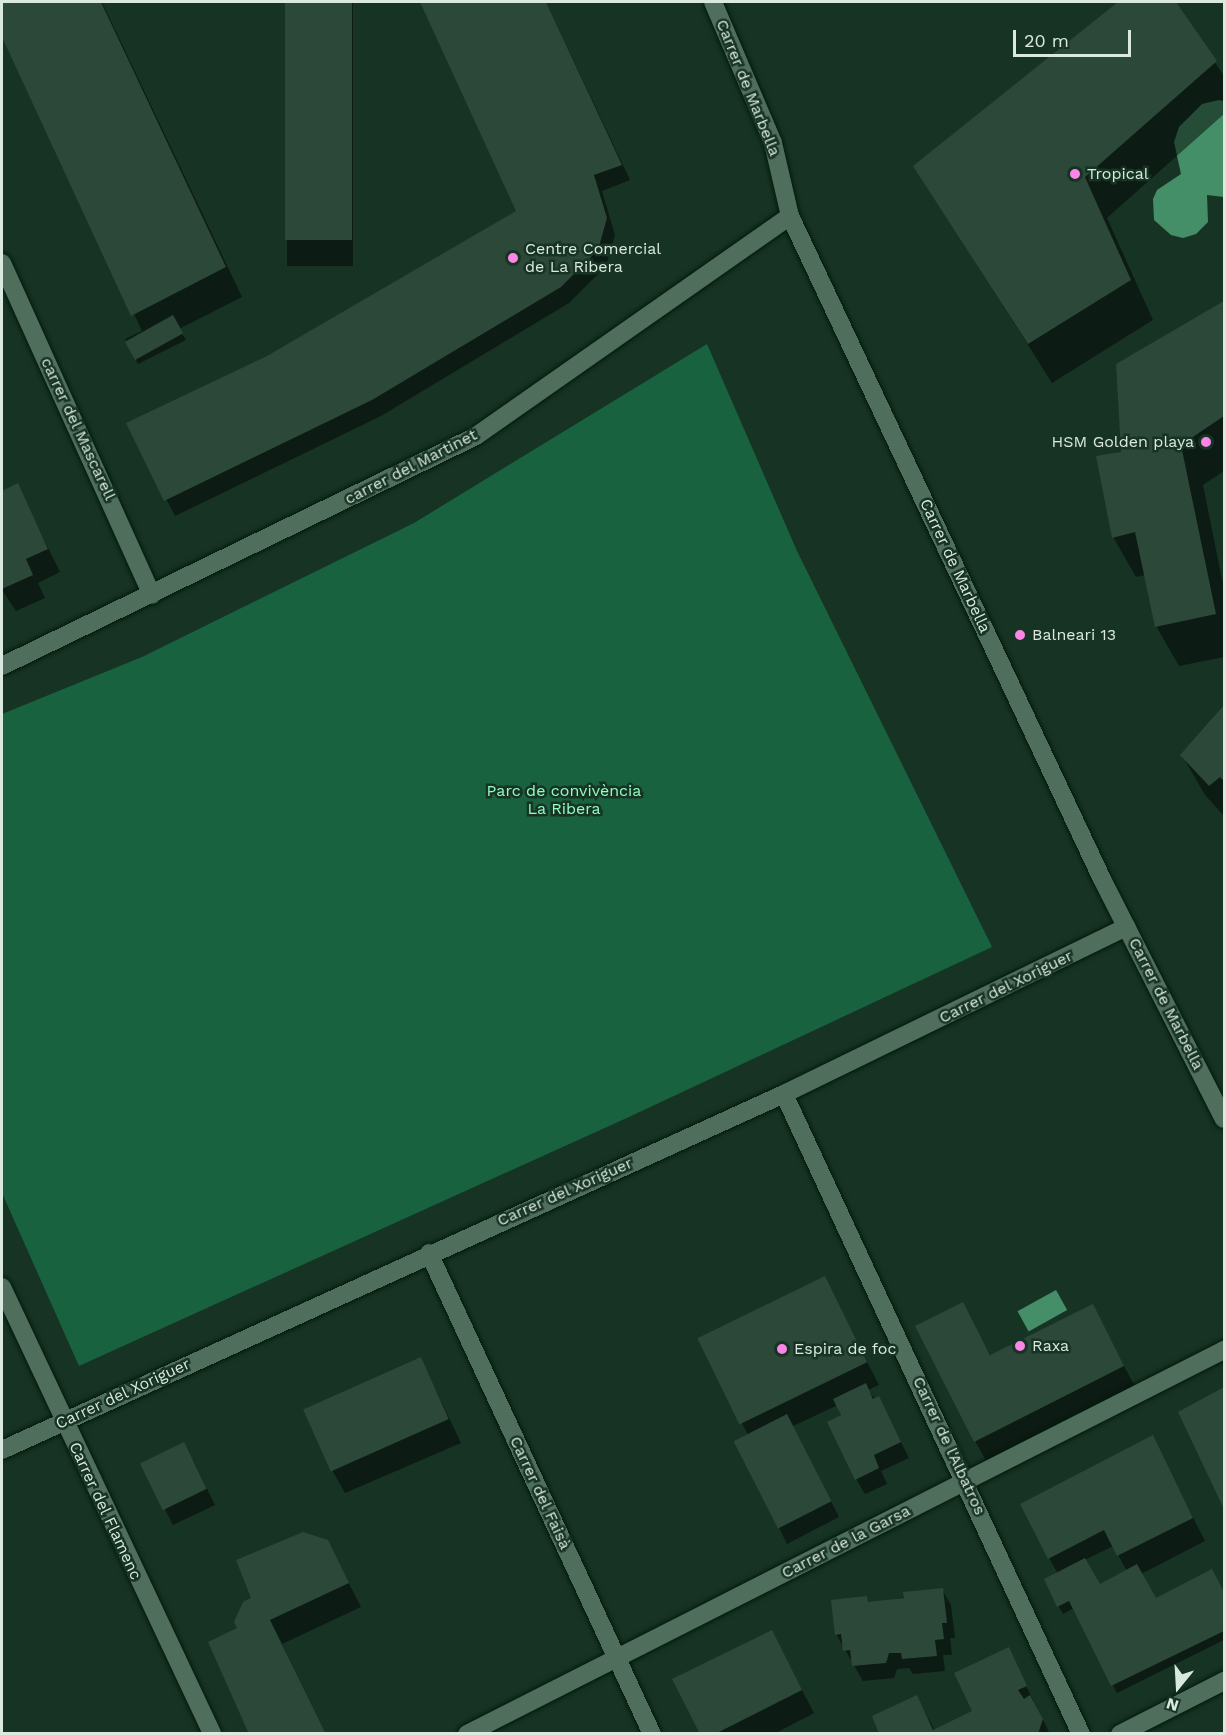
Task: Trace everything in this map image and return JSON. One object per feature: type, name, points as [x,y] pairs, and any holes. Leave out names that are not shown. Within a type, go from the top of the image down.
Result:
[{"type":"street","name":"Carrer de Marbella","points":[[713,2],[773,143],[790,216],[1126,927],[1224,1119]]},
{"type":"street","name":"carrer del Martinet","points":[[2,666],[476,436],[790,216]]},
{"type":"street","name":"carrer del Mascarell","points":[[2,263],[152,595]]},
{"type":"street","name":"Carrer del Xoriguer","points":[[2,1450],[429,1253],[784,1094],[1126,927]]},
{"type":"street","name":"Carrer de l'Albatros","points":[[784,1094],[1081,1734]]},
{"type":"street","name":"Carrer del Faisà","points":[[429,1253],[652,1734]]},
{"type":"street","name":"Carrer del Flamenc","points":[[2,1287],[212,1734]]},
{"type":"street","name":"Carrer de la Garsa","points":[[467,1734],[1224,1350]]},
{"type":"street","points":[[1120,1734],[1224,1681]]},
{"type":"green space","name":"Parc de convivència La Ribera","points":[[707,344],[797,551],[992,947],[629,1117],[79,1366],[2,1193],[2,714],[142,657],[414,523]]},
{"type":"shaded area","points":[[1224,101],[1224,197],[1207,195],[1208,222],[1196,234],[1183,238],[1171,235],[1154,220],[1153,199],[1157,190],[1181,174],[1174,142],[1179,127],[1202,104]]},
{"type":"shaded area","points":[[1056,1290],[1067,1310],[1029,1331],[1018,1311]]},
{"type":"building","points":[[2,2],[101,2],[226,267],[131,316],[2,37]]},
{"type":"building","points":[[285,2],[352,2],[352,240],[285,240]]},
{"type":"building","name":"Centre Comercial de La Ribera","points":[[420,2],[546,2],[622,165],[594,175],[607,218],[598,250],[561,287],[372,400],[164,501],[126,423],[267,356],[516,211]]},
{"type":"building","points":[[1118,2],[1176,2],[1217,61],[1085,177],[1131,280],[1028,344],[913,166]]},
{"type":"building","points":[[1224,301],[1224,416],[1181,445],[1216,614],[1155,627],[1135,532],[1112,538],[1096,456],[1121,452],[1116,364]]},
{"type":"building","points":[[173,315],[183,333],[135,360],[125,342]]},
{"type":"building","points":[[18,483],[48,549],[26,559],[33,575],[2,589],[2,491]]},
{"type":"building","points":[[1224,705],[1224,781],[1220,777],[1209,786],[1180,755]]},
{"type":"building","name":"Espira de foc","points":[[825,1276],[867,1362],[739,1425],[697,1338]]},
{"type":"building","points":[[963,1302],[990,1355],[1093,1304],[1124,1366],[974,1442],[915,1326]]},
{"type":"building","points":[[421,1357],[449,1419],[331,1472],[303,1409]]},
{"type":"building","points":[[866,1383],[873,1399],[879,1396],[901,1442],[874,1455],[879,1468],[855,1480],[827,1422],[841,1415],[833,1399]]},
{"type":"building","points":[[1224,1387],[1224,1509],[1178,1412]]},
{"type":"building","points":[[787,1414],[831,1501],[778,1529],[734,1441]]},
{"type":"building","points":[[1153,1435],[1193,1518],[1117,1556],[1104,1530],[1048,1559],[1020,1504]]},
{"type":"building","points":[[184,1442],[207,1489],[163,1510],[140,1463]]},
{"type":"building","points":[[303,1532],[328,1540],[349,1583],[270,1620],[326,1734],[249,1734],[208,1642],[237,1628],[234,1622],[243,1602],[251,1598],[236,1560]]},
{"type":"building","points":[[1085,1558],[1100,1584],[1137,1564],[1156,1598],[1212,1569],[1224,1592],[1224,1631],[1111,1686],[1069,1601],[1057,1607],[1044,1579]]},
{"type":"building","points":[[943,1588],[947,1623],[942,1623],[944,1639],[935,1640],[937,1656],[902,1659],[901,1653],[889,1653],[886,1663],[852,1666],[850,1650],[843,1651],[841,1634],[835,1635],[831,1600],[867,1596],[868,1602],[904,1598],[903,1592]]},
{"type":"building","points":[[772,1630],[802,1690],[715,1734],[700,1734],[672,1679]]},
{"type":"building","points":[[1009,1647],[1027,1686],[1018,1690],[1024,1699],[1030,1695],[1043,1719],[1038,1734],[879,1734],[872,1716],[917,1695],[933,1730],[972,1711],[954,1673]]},
{"type":"place","name":"Tropical","points":[[1075,174]]},
{"type":"place","name":"Centre Comercial de La Ribera","points":[[513,258]]},
{"type":"place","name":"HSM Golden playa","points":[[1206,442]]},
{"type":"place","name":"Balneari 13","points":[[1020,635]]},
{"type":"place","name":"Raxa","points":[[1020,1346]]},
{"type":"place","name":"Espira de foc","points":[[782,1349]]}]
